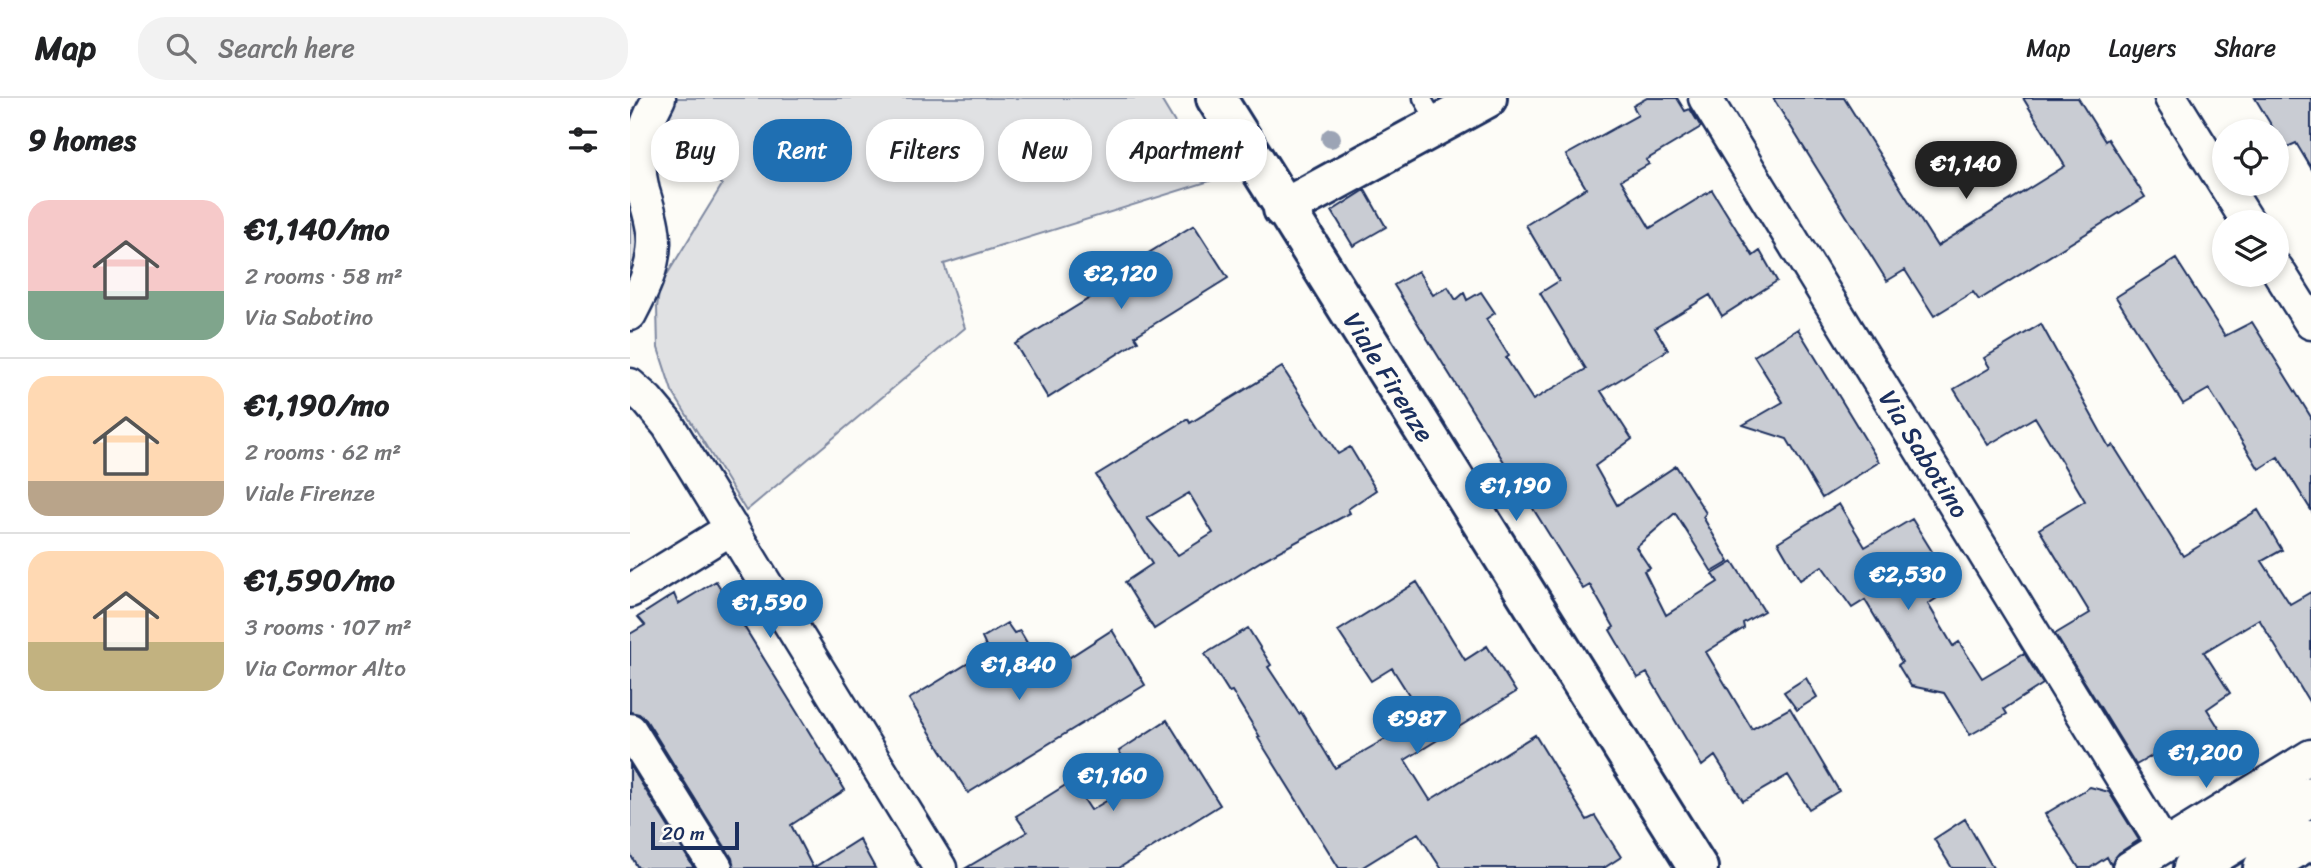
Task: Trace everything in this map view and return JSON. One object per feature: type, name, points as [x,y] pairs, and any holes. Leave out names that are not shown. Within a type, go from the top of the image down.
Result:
[{"type":"street","points":[[630,314],[650,272],[654,242],[653,226],[634,148],[659,98]]},
{"type":"street","name":"Viale Firenze","points":[[1216,98],[1283,209],[1698,868]]},
{"type":"street","points":[[1283,209],[1430,112],[1487,98]]},
{"type":"street","name":"Via Sabotino","points":[[1705,98],[2178,857]]},
{"type":"street","points":[[2171,98],[2241,210]]},
{"type":"street","points":[[2289,287],[2310,318]]},
{"type":"street","points":[[630,386],[647,400],[668,425],[940,868]]},
{"type":"street","points":[[630,591],[732,527]]},
{"type":"street","points":[[630,730],[716,868]]},
{"type":"street","points":[[2178,857],[2311,756]]},
{"type":"street","points":[[2129,868],[2178,857],[2311,796]]},
{"type":"street","points":[[2263,868],[2311,839]]},
{"type":"shaded area","points":[[676,98],[1160,98],[1173,119],[1106,119],[1106,182],[1207,182],[944,264],[965,328],[746,511],[672,391],[658,348],[657,307],[660,286],[722,185],[719,182],[739,182],[739,119],[668,119]]},
{"type":"shaded area","points":[[630,203],[638,242],[634,274],[630,281]]},
{"type":"building","points":[[1647,98],[1677,98],[1685,111],[1690,109],[1701,127],[1646,160],[1649,164],[1621,180],[1650,228],[1712,190],[1753,256],[1760,251],[1777,281],[1722,316],[1710,295],[1655,328],[1668,350],[1601,391],[1632,439],[1595,466],[1617,505],[1676,466],[1706,513],[1703,517],[1729,562],[1712,572],[1675,513],[1636,547],[1650,568],[1644,571],[1666,615],[1718,582],[1713,574],[1733,562],[1764,611],[1743,623],[1744,628],[1706,652],[1752,729],[1790,708],[1839,791],[1809,809],[1788,775],[1743,801],[1715,756],[1702,766],[1647,673],[1638,678],[1610,630],[1614,627],[1590,585],[1583,589],[1394,285],[1418,271],[1433,295],[1448,287],[1456,300],[1464,293],[1467,300],[1481,292],[1495,313],[1486,319],[1509,356],[1506,358],[1533,400],[1586,369],[1540,293],[1559,281],[1526,225],[1586,188],[1566,155],[1638,115],[1633,106]]},
{"type":"building","points":[[1773,98],[1844,98],[1937,246],[2065,166],[2023,98],[2078,98],[2145,197],[1979,300],[1973,292],[1934,316],[1905,270],[1887,281]]},
{"type":"building","points":[[2255,98],[2311,98],[2311,168],[2296,143],[2289,146],[2289,119],[2268,119]]},
{"type":"building","points":[[1365,190],[1386,227],[1353,246],[1332,211]]},
{"type":"building","points":[[1194,225],[1228,278],[1135,336],[1138,341],[1048,398],[1015,344],[1106,288],[1103,281]]},
{"type":"building","points":[[2176,259],[2225,336],[2252,322],[2311,417],[2311,510],[2278,457],[2259,469],[2209,389],[2183,404],[2116,297]]},
{"type":"building","points":[[2041,324],[2109,447],[2113,445],[2183,556],[2258,510],[2282,550],[2262,561],[2290,604],[2311,592],[2311,705],[2259,619],[2204,652],[2230,693],[2207,709],[2224,736],[2202,749],[2192,733],[2136,765],[2055,634],[2090,613],[2039,529],[2085,501],[2035,417],[1988,445],[1954,389],[1990,368],[1984,358]]},
{"type":"building","points":[[1798,329],[1879,462],[1822,498],[1787,439],[1743,425],[1783,402],[1754,356]]},
{"type":"building","points":[[1282,367],[1338,454],[1350,447],[1376,490],[1348,509],[1350,513],[1261,561],[1154,629],[1125,582],[1152,564],[1096,475],[1188,419],[1190,423]],"holes":[[[1189,493],[1213,533],[1178,555],[1147,518]]]},
{"type":"building","points":[[1839,504],[1865,547],[1912,519],[1954,587],[1928,604],[1953,646],[1959,642],[1982,678],[2024,653],[2043,684],[2004,709],[2007,714],[1970,735],[1944,693],[1911,686],[1898,665],[1902,662],[1865,600],[1852,608],[1822,566],[1800,580],[1778,542]]},
{"type":"building","points":[[716,581],[845,790],[791,825],[813,868],[734,868],[732,858],[646,720],[639,714],[630,712],[630,634],[645,625],[638,617],[674,594],[678,604]]},
{"type":"building","points":[[1417,582],[1465,660],[1487,646],[1516,692],[1405,760],[1430,800],[1535,735],[1587,820],[1595,816],[1621,857],[1604,868],[1441,868],[1418,833],[1361,868],[1339,868],[1232,691],[1229,692],[1205,654],[1248,628],[1271,665],[1268,667],[1299,714],[1301,712],[1335,768],[1423,717],[1392,668],[1371,681],[1338,631]]},
{"type":"building","points":[[1007,623],[1014,633],[1020,631],[1045,673],[1112,630],[1145,685],[968,793],[909,699],[988,651],[982,638]]},
{"type":"building","points":[[1806,678],[1817,697],[1797,710],[1784,692]]},
{"type":"building","points":[[1167,720],[1220,805],[1119,868],[966,868],[1027,832],[1016,816],[1072,781],[1091,810],[1137,783],[1119,751]]},
{"type":"building","points":[[630,765],[694,868],[638,868],[630,854]]},
{"type":"building","points":[[2090,787],[2109,792],[2139,840],[2119,853],[2111,865],[2107,857],[2090,868],[2079,868],[2045,814]]},
{"type":"building","points":[[1965,819],[1993,868],[1952,868],[1934,839]]},
{"type":"building","points":[[859,839],[875,868],[813,868]]}]
